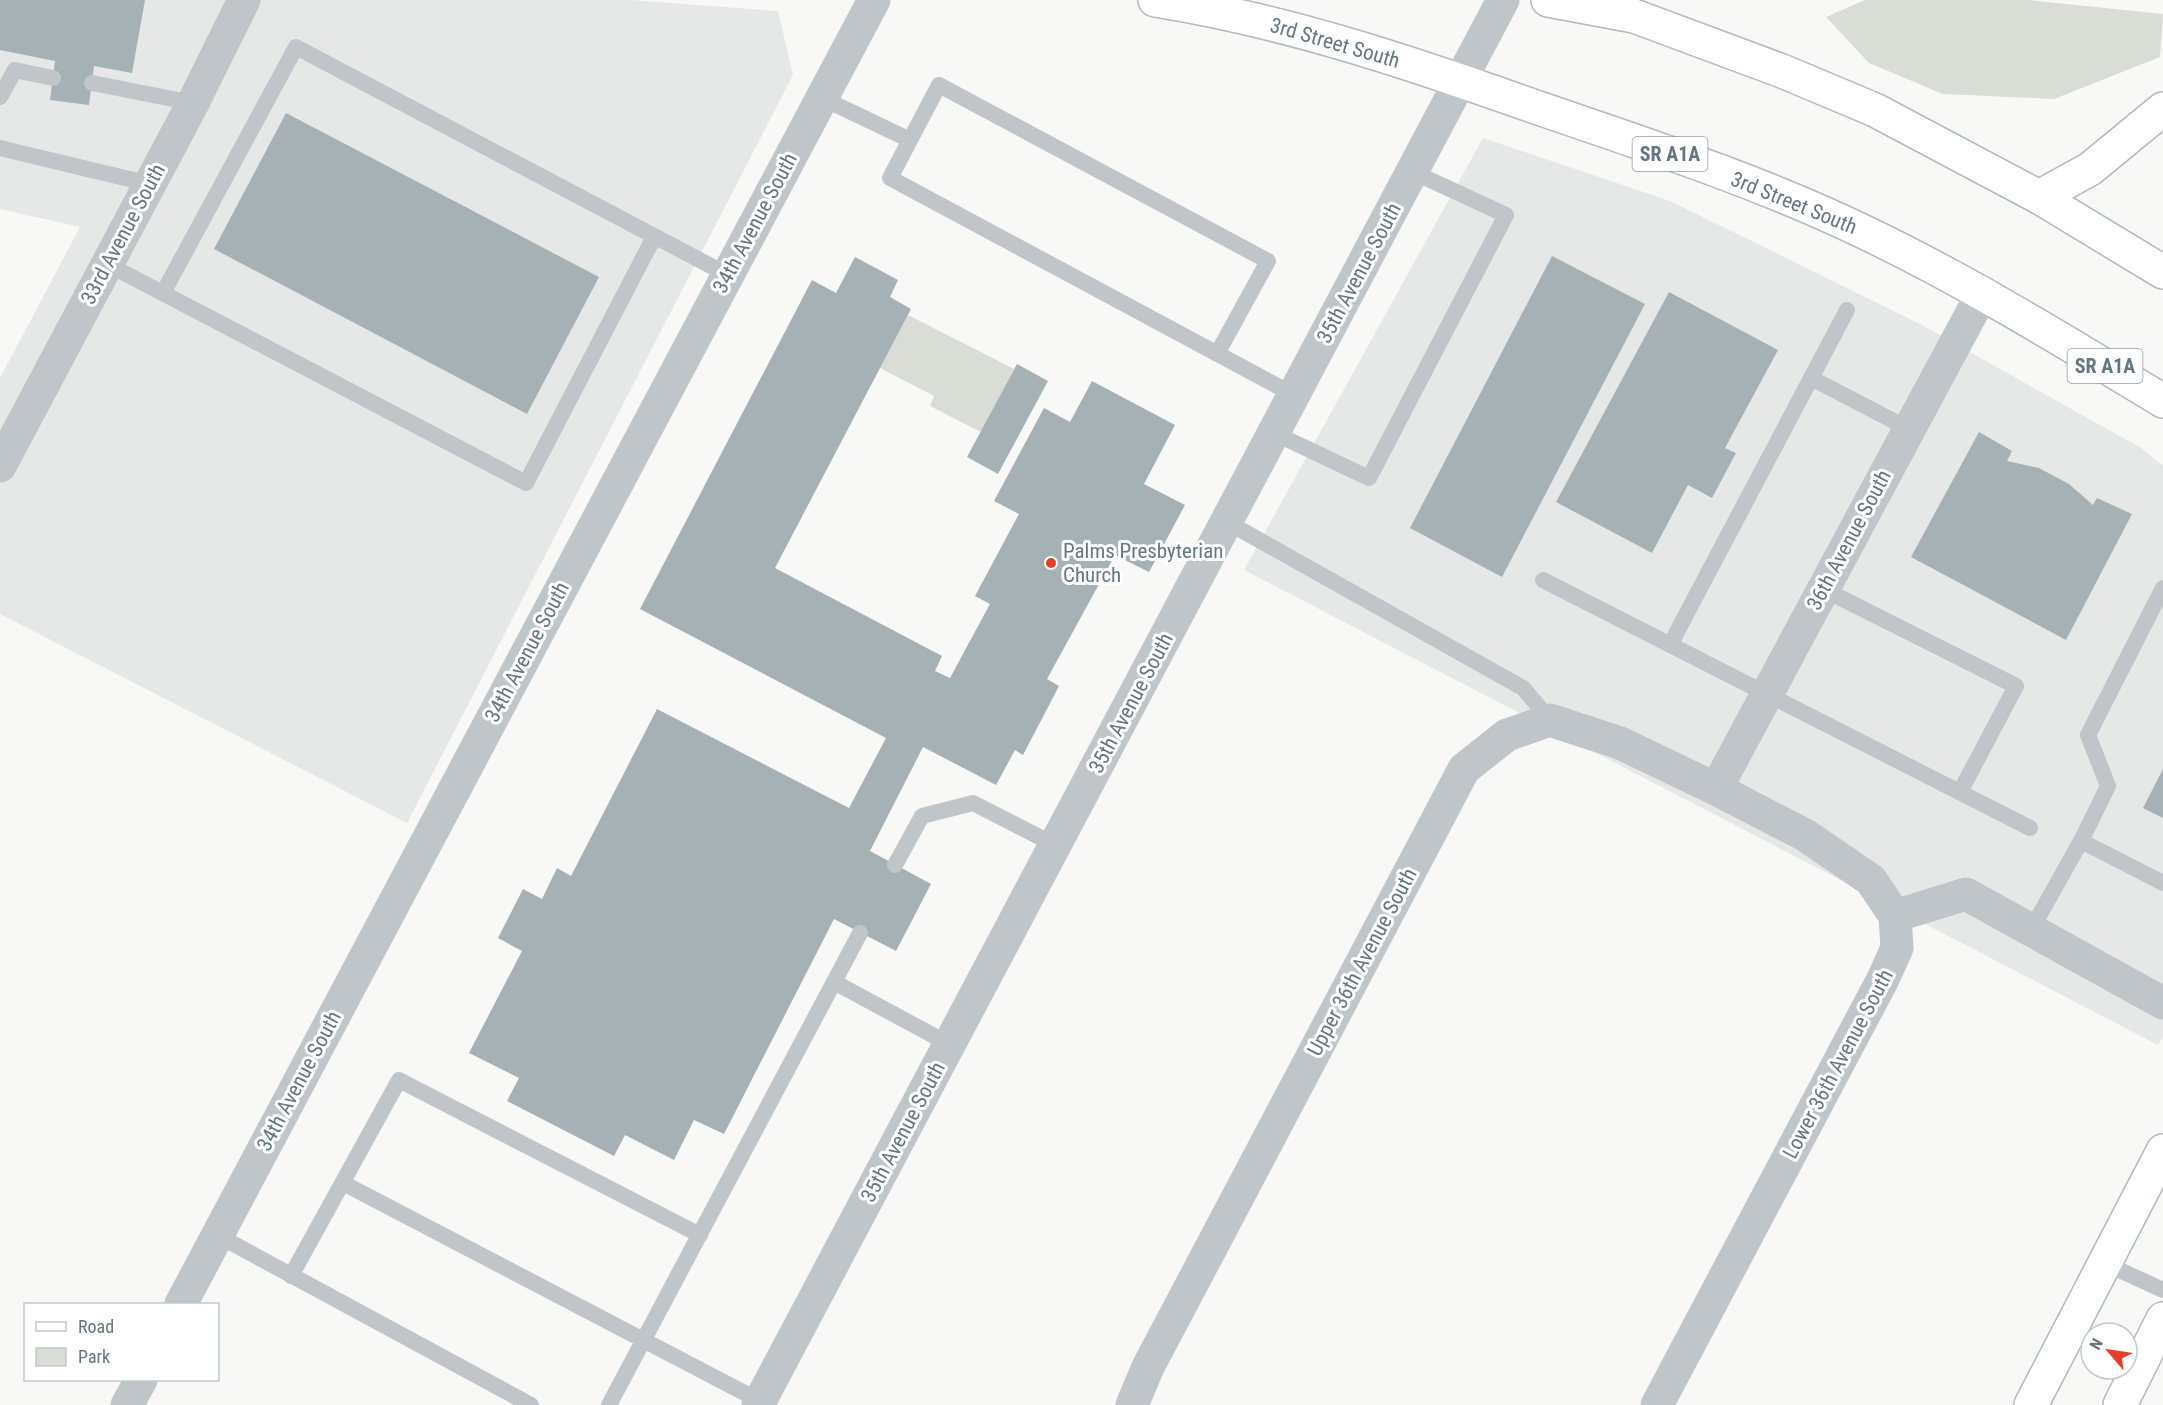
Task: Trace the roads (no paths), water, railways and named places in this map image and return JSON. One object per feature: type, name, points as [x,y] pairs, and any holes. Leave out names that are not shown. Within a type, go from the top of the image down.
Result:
[{"type":"main road","name":"3rd Street South","points":[[1155,0],[1205,8],[1304,32],[1461,81],[1773,192],[1861,230],[1983,292],[2163,401]]},
{"type":"main road","points":[[1548,0],[1635,16],[1782,70],[1875,111],[2039,197],[2163,272]]},
{"type":"main road","points":[[2039,197],[2090,169],[2163,109]]},
{"type":"main road","points":[[2031,1405],[2163,1151]]},
{"type":"main road","points":[[2120,1405],[2163,1319]]},
{"type":"street","name":"33rd Avenue South","points":[[0,466],[193,103],[244,0]]},
{"type":"street","name":"34th Avenue South","points":[[182,1303],[874,0]]},
{"type":"street","name":"35th Avenue South","points":[[759,1403],[1503,0]]},
{"type":"street","name":"36th Avenue South","points":[[1716,789],[1983,292]]},
{"type":"street","points":[[1550,720],[1620,743],[1805,835],[1871,880],[1895,916],[1966,894],[2163,1003]]},
{"type":"street","name":"Upper 36th Avenue South","points":[[1131,1405],[1148,1367],[1464,769],[1507,735],[1550,720]]},
{"type":"street","name":"Lower 36th Avenue South","points":[[1658,1405],[1883,979],[1897,948],[1895,916]]},
{"type":"street","points":[[127,1405],[140,1381]]},
{"type":"lane","points":[[163,293],[296,47],[728,275]]},
{"type":"lane","points":[[0,97],[15,70],[53,78]]},
{"type":"lane","points":[[92,83],[193,103]]},
{"type":"lane","points":[[1217,354],[1268,261],[939,85],[890,178],[1217,354],[1294,395]]},
{"type":"lane","points":[[822,98],[910,140]]},
{"type":"lane","points":[[0,148],[150,184]]},
{"type":"lane","points":[[1274,433],[1369,478],[1506,215],[1413,172]]},
{"type":"lane","points":[[107,264],[526,483],[654,237]]},
{"type":"lane","points":[[1670,645],[1847,310]]},
{"type":"lane","points":[[1811,378],[1909,429]]},
{"type":"lane","points":[[1227,522],[1522,688],[1550,720]]},
{"type":"lane","points":[[1543,580],[2030,828]]},
{"type":"lane","points":[[2031,930],[2081,841],[2108,786],[2088,735],[2163,588]]},
{"type":"lane","points":[[1823,589],[2016,686],[1960,792]]},
{"type":"lane","points":[[895,865],[922,816],[973,803],[1055,845]]},
{"type":"lane","points":[[2081,841],[2163,883]]},
{"type":"lane","points":[[609,1405],[860,933]]},
{"type":"lane","points":[[834,982],[949,1044]]},
{"type":"lane","points":[[291,1276],[399,1080],[700,1235]]},
{"type":"lane","points":[[343,1183],[644,1340],[759,1403]]},
{"type":"lane","points":[[217,1235],[531,1405]]},
{"type":"lane","points":[[2104,1263],[2163,1290]]},
{"type":"place","name":"Palms Presbyterian Church","points":[[1051,563]]}]
